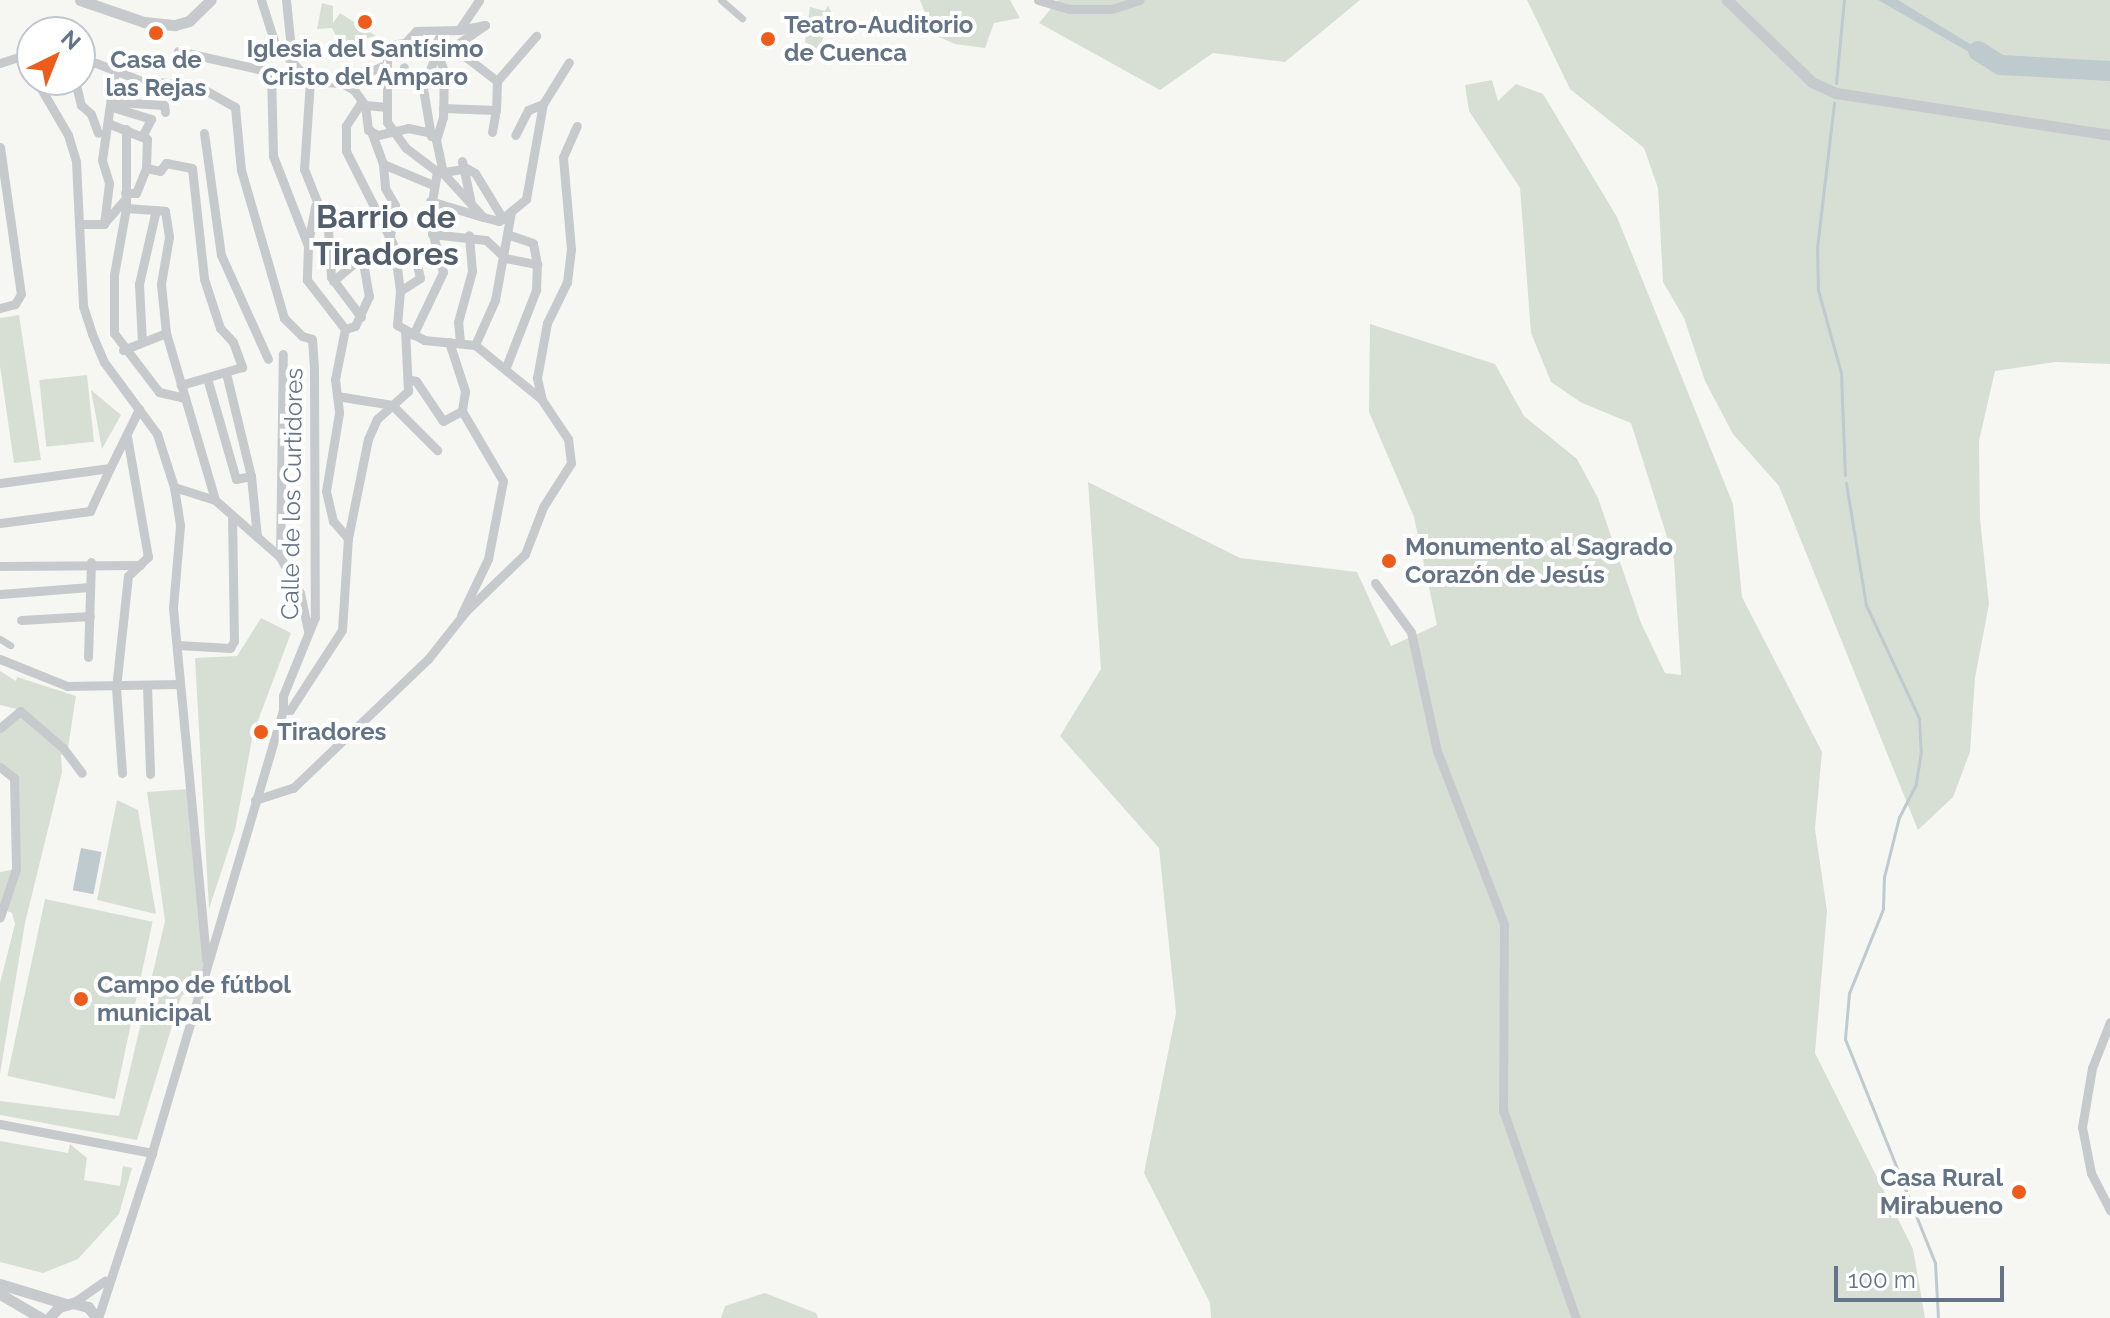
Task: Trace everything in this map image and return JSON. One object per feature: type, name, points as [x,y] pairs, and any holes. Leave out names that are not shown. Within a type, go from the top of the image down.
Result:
[{"type":"street","points":[[80,0],[144,22],[180,25],[211,0]]},
{"type":"street","points":[[261,0],[275,44],[292,58],[307,77],[303,160],[315,206],[328,229],[333,281],[361,317]]},
{"type":"street","points":[[286,0],[292,58]]},
{"type":"street","points":[[459,30],[479,0]]},
{"type":"street","points":[[721,0],[742,18]]},
{"type":"street","points":[[1038,0],[1069,9],[1112,9],[1140,0]]},
{"type":"street","points":[[1727,0],[1812,82],[1836,93],[2110,135]]},
{"type":"street","points":[[427,132],[423,88],[438,55],[485,25],[436,33],[416,31],[405,43],[387,45],[384,70],[387,122],[394,133],[440,172],[483,217]]},
{"type":"street","points":[[406,331],[443,272],[432,234],[430,201],[440,172],[436,140],[443,108],[436,33]]},
{"type":"street","points":[[492,132],[497,81],[536,36]]},
{"type":"street","points":[[453,47],[497,81]]},
{"type":"street","points":[[178,51],[271,72],[342,83],[384,70],[402,77],[404,67]]},
{"type":"street","points":[[430,201],[483,217],[507,215],[530,191],[543,104],[569,62]]},
{"type":"street","name":"Calle de los Curtidores","points":[[96,63],[142,81],[196,85],[235,107],[241,170],[284,318],[302,336],[312,339],[315,617],[309,637]]},
{"type":"street","points":[[104,224],[109,183],[102,160],[113,105],[115,70]]},
{"type":"street","points":[[271,72],[273,156],[308,246]]},
{"type":"street","points":[[342,83],[363,103],[383,164],[385,188],[395,205],[390,237]]},
{"type":"street","points":[[46,96],[68,135],[76,162],[83,306],[92,334],[104,362],[157,434],[174,487],[180,526],[173,608],[207,967]]},
{"type":"street","points":[[79,96],[81,105],[91,114],[98,133]]},
{"type":"street","points":[[363,103],[387,107]]},
{"type":"street","points":[[283,710],[290,710],[327,659],[342,630],[348,538],[371,431],[392,405],[406,396],[406,331],[390,237],[346,151],[346,126],[363,103]]},
{"type":"street","points":[[515,135],[528,110],[543,104]]},
{"type":"street","points":[[113,105],[164,105],[165,112]]},
{"type":"street","points":[[113,105],[151,119],[142,137]]},
{"type":"street","points":[[443,108],[496,110]]},
{"type":"street","points":[[79,224],[104,224],[125,200],[136,193],[146,168],[147,139],[110,124]]},
{"type":"street","points":[[542,400],[537,378],[547,323],[567,282],[571,249],[563,157],[577,126]]},
{"type":"street","points":[[371,131],[394,133],[408,128],[427,132],[436,140]]},
{"type":"street","points":[[126,129],[125,200],[112,307],[114,333],[123,350],[159,392],[185,398]]},
{"type":"street","points":[[204,133],[221,255],[268,359]]},
{"type":"street","points":[[0,147],[21,294],[15,304],[0,308]]},
{"type":"street","points":[[146,168],[160,171],[166,163],[192,168],[204,279],[220,328],[233,342],[242,367],[181,385]]},
{"type":"street","points":[[383,164],[433,185]]},
{"type":"street","points":[[463,166],[471,203]]},
{"type":"street","points":[[440,172],[463,166],[475,173],[507,215],[510,235],[505,258],[475,345]]},
{"type":"street","points":[[125,200],[165,211],[169,237],[161,284],[166,333],[215,500]]},
{"type":"street","points":[[315,206],[308,246],[308,281],[345,329]]},
{"type":"street","points":[[142,342],[139,284],[156,210]]},
{"type":"street","points":[[432,234],[469,235],[486,240],[505,258],[537,264]]},
{"type":"street","points":[[460,618],[488,559],[503,481],[462,411],[465,391],[454,342],[472,271],[469,235]]},
{"type":"street","points":[[506,367],[536,290],[537,264],[533,243],[510,235]]},
{"type":"street","points":[[400,291],[420,278],[414,252]]},
{"type":"street","points":[[333,281],[362,257],[369,296],[361,317],[345,329],[335,379],[339,413],[326,491],[333,521],[348,538]]},
{"type":"street","points":[[255,800],[293,788],[428,659],[460,618],[525,554],[543,507],[571,463],[568,439],[542,400],[506,367],[475,345],[406,331]]},
{"type":"street","points":[[123,350],[166,333]]},
{"type":"street","points":[[280,557],[283,354]]},
{"type":"street","points":[[226,373],[251,476],[257,537]]},
{"type":"street","points":[[207,378],[236,479],[251,476]]},
{"type":"street","points":[[408,379],[416,381],[443,421],[462,411]]},
{"type":"street","points":[[337,396],[392,405],[437,450]]},
{"type":"street","points":[[0,523],[90,511],[139,409]]},
{"type":"street","points":[[122,773],[116,688],[128,576],[148,557],[127,437]]},
{"type":"street","points":[[0,483],[110,468]]},
{"type":"street","points":[[98,1318],[107,1279],[152,1153],[283,710],[285,691],[309,637],[300,593],[280,557],[215,500],[174,487]]},
{"type":"street","points":[[177,645],[230,648],[234,641],[232,517]]},
{"type":"street","points":[[0,566],[91,562],[140,565]]},
{"type":"street","points":[[88,657],[91,562]]},
{"type":"street","points":[[1375,583],[1411,632],[1437,751],[1504,924],[1503,1110],[1576,1318]]},
{"type":"street","points":[[0,594],[90,587]]},
{"type":"street","points":[[21,620],[90,616]]},
{"type":"street","points":[[0,639],[10,645]]},
{"type":"street","points":[[0,659],[54,683],[116,688],[179,684]]},
{"type":"street","points":[[147,686],[150,774]]},
{"type":"street","points":[[0,728],[20,711],[63,748],[82,773]]},
{"type":"street","points":[[0,767],[14,778],[16,869],[0,917]]},
{"type":"street","points":[[2110,1022],[2092,1068],[2082,1127],[2091,1173],[2110,1210]]},
{"type":"street","points":[[0,1124],[152,1153]]},
{"type":"street","points":[[49,1318],[107,1279]]},
{"type":"street","points":[[0,1284],[88,1307],[98,1318]]},
{"type":"street","points":[[0,1294],[41,1318]]},
{"type":"street","points":[[13,1299],[26,1318]]},
{"type":"shaded area","points":[[920,0],[1010,0],[1020,18],[994,23],[985,48],[955,44],[934,35]]},
{"type":"shaded area","points":[[1058,0],[1360,0],[1285,62],[1213,53],[1160,90],[1039,23]]},
{"type":"shaded area","points":[[1527,0],[2110,0],[2110,364],[2055,362],[1995,371],[1979,441],[1980,519],[1989,604],[1975,678],[1970,752],[1953,797],[1918,830],[1779,486],[1733,434],[1705,381],[1684,318],[1663,282],[1658,188],[1644,148],[1570,89]]},
{"type":"shaded area","points":[[1878,0],[1898,0],[2001,63],[1997,68]]},
{"type":"shaded area","points":[[322,3],[333,6],[333,23],[340,13],[376,36],[340,44],[332,28],[317,29]]},
{"type":"shaded area","points":[[828,5],[832,14],[819,49],[815,48],[805,42],[810,7],[825,11]]},
{"type":"shaded area","points":[[1492,80],[1498,101],[1516,84],[1543,94],[1617,217],[1733,504],[1742,597],[1822,752],[1815,829],[1827,911],[1815,1053],[1913,1249],[1925,1318],[1211,1318],[1210,1303],[1144,1173],[1176,1013],[1159,848],[1060,736],[1101,669],[1088,482],[1240,558],[1357,572],[1391,646],[1437,625],[1414,517],[1369,412],[1370,324],[1495,364],[1524,416],[1577,459],[1598,498],[1641,623],[1665,673],[1681,675],[1674,559],[1631,423],[1582,403],[1551,382],[1531,333],[1520,188],[1469,111],[1465,85]]},
{"type":"shaded area","points":[[19,315],[41,460],[14,463],[0,366],[0,318]]},
{"type":"shaded area","points":[[87,375],[94,442],[46,447],[39,380]]},
{"type":"shaded area","points":[[91,390],[121,415],[102,449]]},
{"type":"shaded area","points":[[261,618],[291,633],[253,734],[235,830],[209,909],[195,658],[237,656]]},
{"type":"shaded area","points":[[0,671],[16,681],[17,677],[76,696],[68,748],[61,755],[62,772],[25,923],[0,1074],[0,983],[15,924],[12,913],[5,910],[0,917],[0,872],[15,869],[14,778],[0,767],[0,728],[26,711],[0,705]]},
{"type":"shaded area","points":[[189,789],[207,967],[181,997],[137,1140],[0,1115],[0,1101],[119,1116],[165,921],[147,792]]},
{"type":"shaded area","points":[[117,800],[138,810],[156,914],[97,900]]},
{"type":"shaded area","points":[[81,848],[102,852],[93,894],[73,890]]},
{"type":"shaded area","name":"Campo de fútbol municipal","points":[[45,899],[153,922],[115,1099],[7,1076]]},
{"type":"shaded area","points":[[0,1141],[68,1153],[70,1144],[87,1158],[84,1180],[120,1186],[123,1166],[132,1168],[119,1214],[78,1259],[43,1273],[0,1262]]},
{"type":"shaded area","points":[[765,1293],[816,1313],[818,1318],[721,1318],[725,1306]]},
{"type":"waterway","points":[[1836,83],[1844,0]]},
{"type":"waterway","points":[[1978,51],[2000,65],[2110,71]]},
{"type":"waterway","points":[[1834,103],[1817,247],[1818,290],[1841,373],[1845,475]]},
{"type":"waterway","points":[[1846,483],[1866,605],[1919,718],[1921,751],[1916,784],[1899,817],[1884,877],[1883,909],[1849,993],[1845,1039],[1935,1263],[1938,1318]]},
{"type":"place","name":"Iglesia del Santísimo Cristo del Amparo","points":[[365,22]]},
{"type":"place","name":"Casa de las Rejas","points":[[156,33]]},
{"type":"place","name":"Teatro-Auditorio de Cuenca","points":[[768,39]]},
{"type":"place","name":"Monumento al Sagrado Corazón de Jesús","points":[[1389,561]]},
{"type":"place","name":"Tiradores","points":[[261,732]]},
{"type":"place","name":"Campo de fútbol municipal","points":[[81,999]]},
{"type":"place","name":"Casa Rural Mirabueno","points":[[2019,1192]]},
{"type":"district","name":"Barrio de Tiradores","points":[[386,236]]}]
